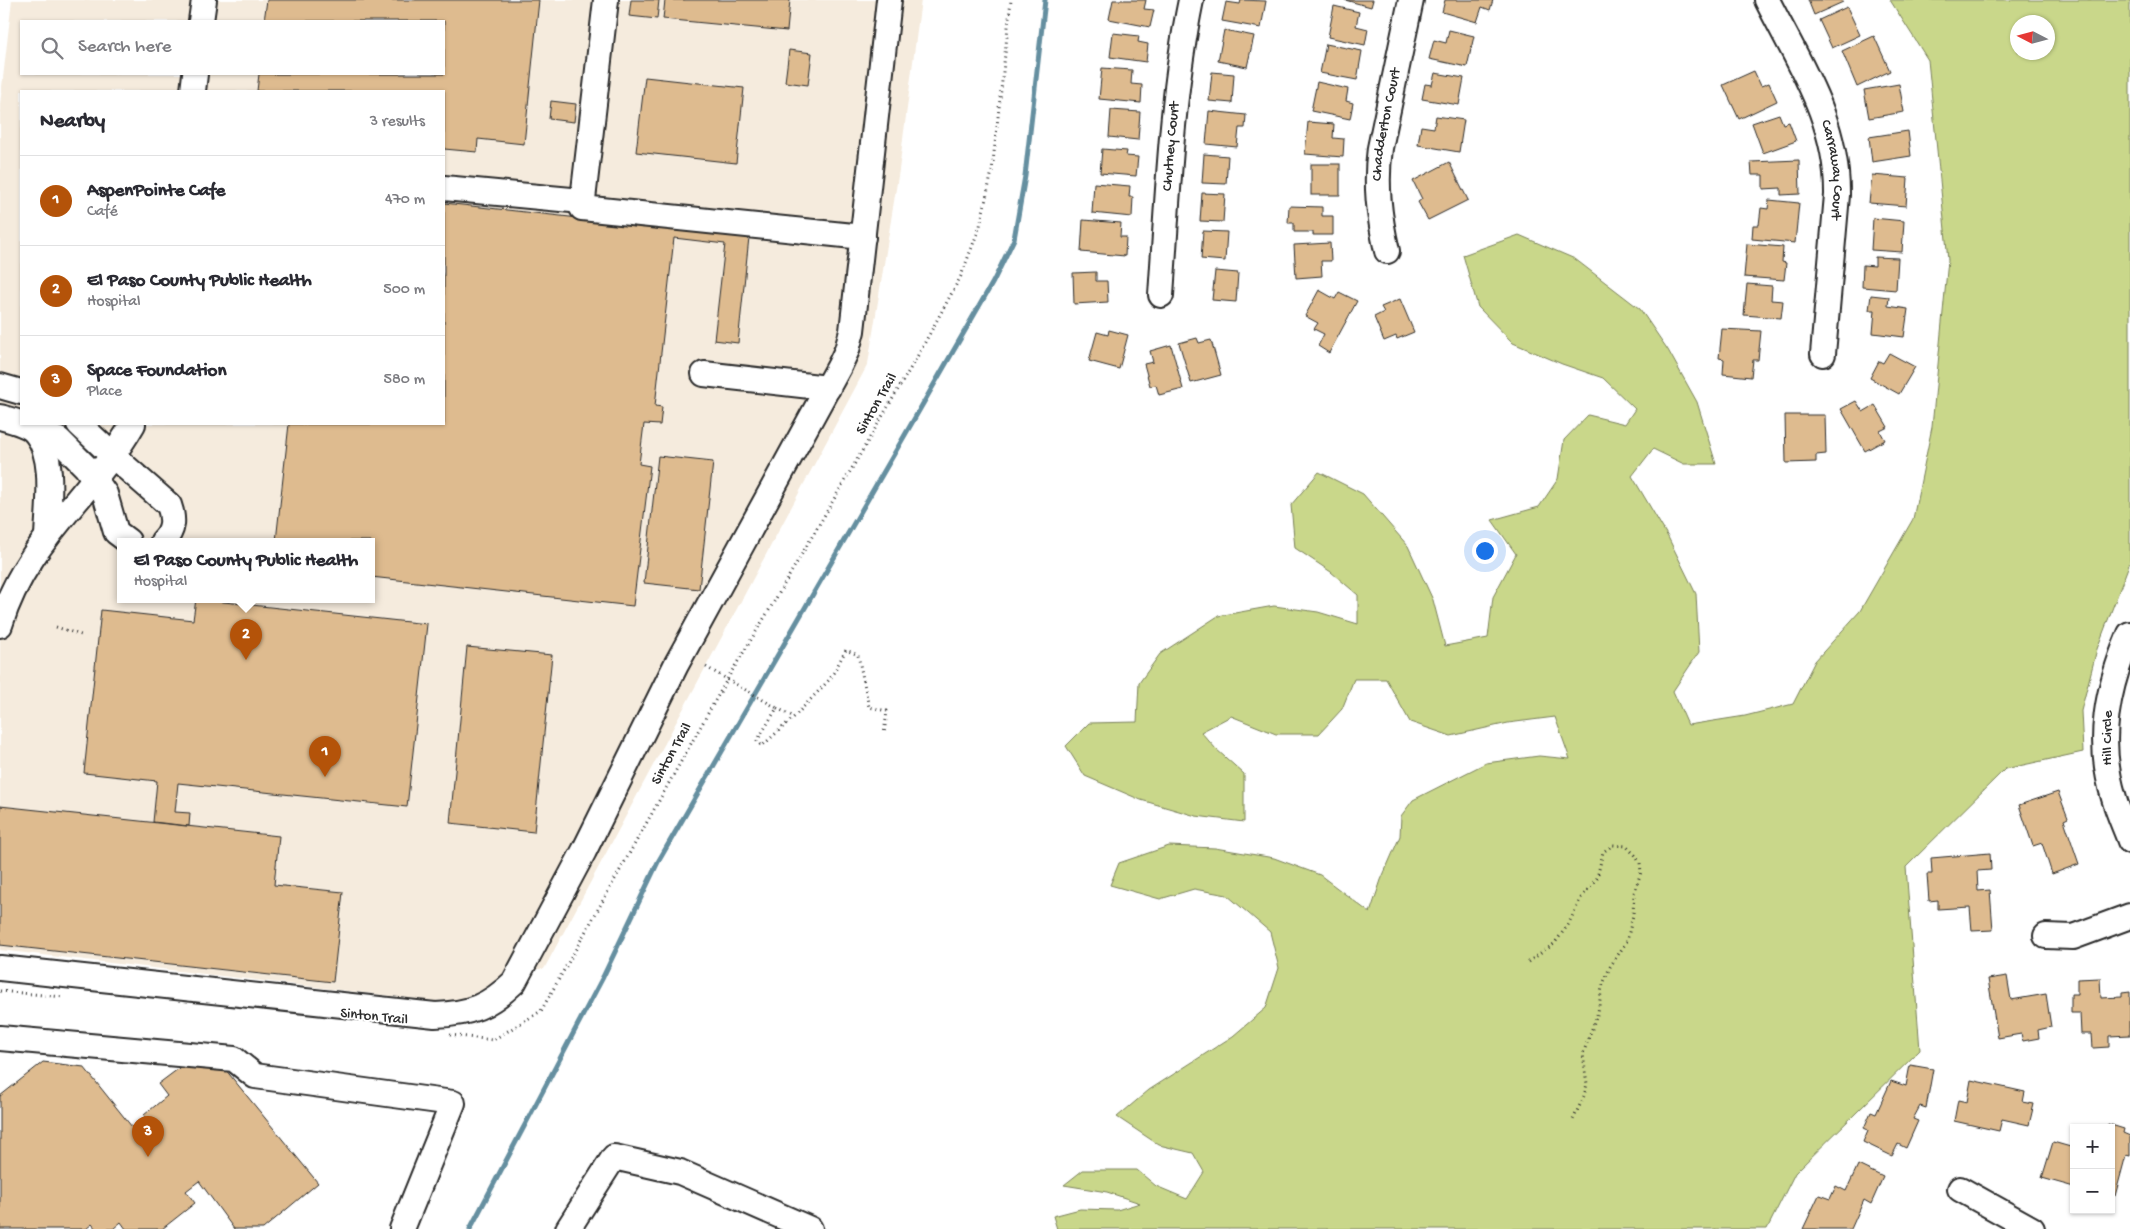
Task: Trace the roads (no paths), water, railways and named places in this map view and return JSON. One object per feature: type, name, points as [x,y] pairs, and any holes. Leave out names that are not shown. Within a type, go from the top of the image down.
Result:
[{"type":"street","points":[[201,20],[204,0]]},
{"type":"street","points":[[606,0],[582,208],[863,237]]},
{"type":"street","points":[[0,968],[435,1015],[468,1012],[484,1006],[499,996],[514,982],[584,851],[676,665],[847,350],[852,331],[889,0]]},
{"type":"street","name":"Chutney Court","points":[[1161,295],[1175,104],[1191,0]]},
{"type":"street","name":"Chadderton Court","points":[[1387,251],[1379,215],[1377,170],[1411,0]]},
{"type":"street","name":"Carraway Court","points":[[1767,0],[1824,115],[1834,154],[1837,174],[1837,195],[1823,354]]},
{"type":"street","points":[[193,90],[195,75]]},
{"type":"street","points":[[445,188],[582,202]]},
{"type":"street","points":[[704,374],[828,388]]},
{"type":"street","points":[[0,386],[20,392]]},
{"type":"street","points":[[0,417],[20,423]]},
{"type":"street","points":[[23,425],[35,432],[59,440],[86,467],[106,494],[116,532],[124,538]]},
{"type":"street","points":[[80,425],[169,505],[173,516],[172,527],[165,538]]},
{"type":"street","points":[[0,625],[20,576],[47,537],[113,456],[132,425]]},
{"type":"street","points":[[35,432],[45,453],[49,468],[47,537]]},
{"type":"street","name":"Hill Circle","points":[[2130,634],[2110,690],[2106,710],[2105,749],[2114,798],[2130,841]]},
{"type":"street","points":[[2046,936],[2073,937],[2130,916]]},
{"type":"street","points":[[0,1038],[234,1059],[255,1076],[453,1103],[402,1229]]},
{"type":"street","points":[[576,1226],[614,1157],[680,1172],[810,1229]]},
{"type":"street","points":[[1960,1189],[2032,1229]]},
{"type":"waterway","points":[[470,1229],[603,977],[658,862],[993,282],[1014,239],[1025,176],[1045,0]]},
{"type":"place","name":"El Paso County Public Health","points":[[246,660]]},
{"type":"place","name":"AspenPointe Cafe","points":[[325,777]]},
{"type":"place","name":"Space Foundation","points":[[148,1157]]}]
